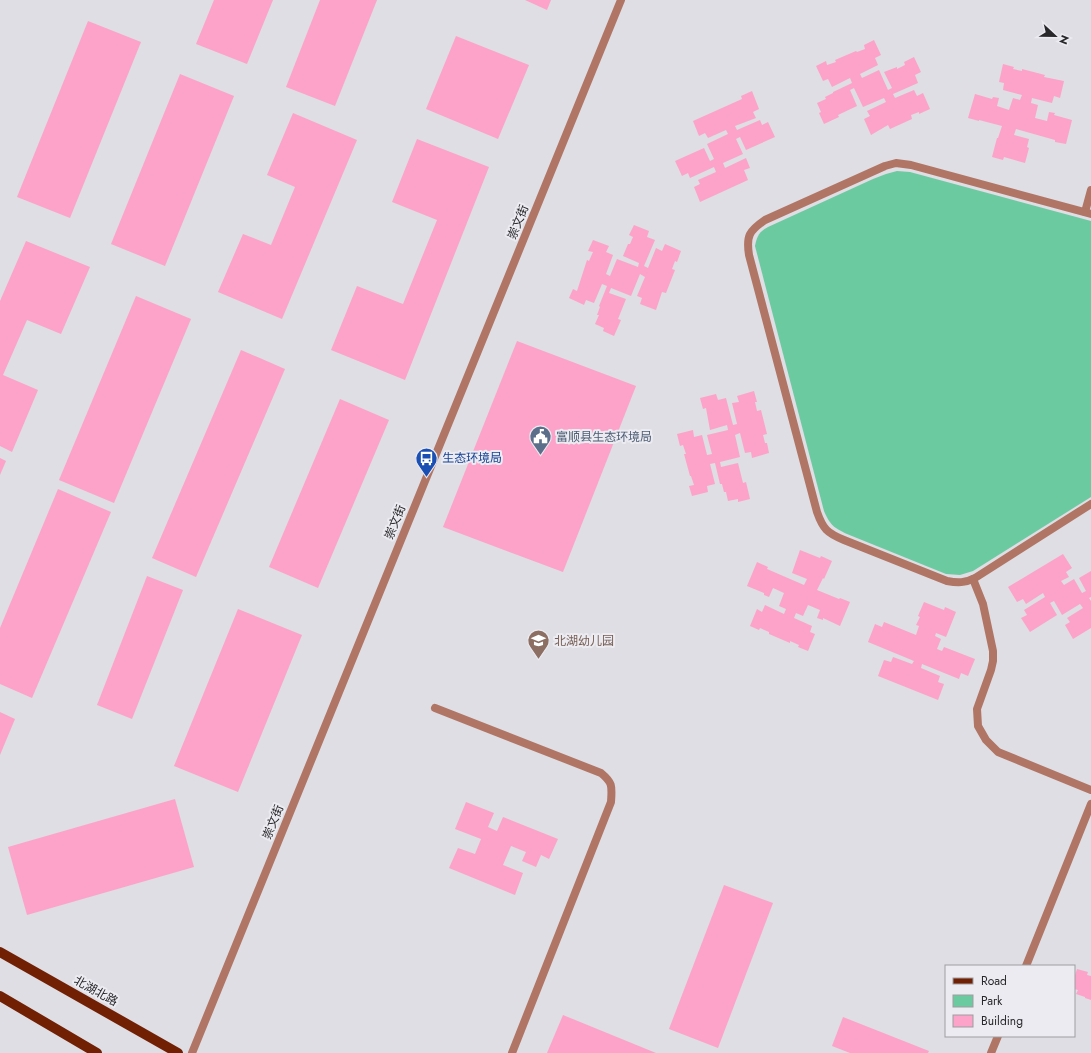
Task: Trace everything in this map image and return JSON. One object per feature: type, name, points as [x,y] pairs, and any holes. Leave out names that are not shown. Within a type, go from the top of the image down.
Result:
[{"type":"main road","name":"北湖北路","points":[[0,952],[178,1053]]},
{"type":"main road","points":[[0,996],[97,1053]]},
{"type":"street","name":"崇文街","points":[[192,1053],[621,0]]},
{"type":"street","points":[[1091,190],[1088,213],[911,165],[896,163],[885,166],[765,220],[755,227],[748,235],[747,245],[817,512],[820,522],[825,530],[834,536],[947,581],[957,583],[966,582],[973,579],[1091,504]]},
{"type":"street","points":[[973,579],[983,604],[993,651],[991,670],[978,709],[978,726],[981,733],[998,752],[1091,790]]},
{"type":"street","points":[[435,708],[601,773],[610,780],[612,790],[611,802],[512,1053]]},
{"type":"street","points":[[1026,965],[1091,804]]},
{"type":"street","points":[[991,1053],[998,1037]]},
{"type":"green space","points":[[897,171],[910,172],[1091,221],[1091,497],[973,571],[960,575],[946,574],[847,534],[836,528],[828,520],[824,511],[755,246],[759,235],[768,227],[873,179]]},
{"type":"building","points":[[214,0],[273,0],[247,64],[196,44]]},
{"type":"building","points":[[320,0],[377,0],[335,106],[286,87]]},
{"type":"building","points":[[525,0],[551,0],[547,10]]},
{"type":"building","points":[[88,21],[141,42],[70,218],[17,197]]},
{"type":"building","points":[[456,36],[529,65],[498,139],[426,109]]},
{"type":"building","points":[[874,40],[881,55],[875,58],[878,65],[860,74],[862,78],[879,70],[888,90],[892,88],[884,72],[897,67],[897,69],[905,65],[904,62],[914,57],[921,72],[915,75],[918,83],[893,94],[895,98],[914,90],[917,96],[923,93],[930,109],[919,114],[919,112],[911,115],[912,119],[890,129],[888,125],[871,135],[864,119],[870,116],[867,111],[886,102],[884,98],[863,107],[854,88],[850,90],[857,106],[824,124],[819,113],[821,112],[817,103],[826,99],[825,97],[833,92],[852,83],[850,78],[832,87],[828,79],[823,81],[816,66],[826,61],[827,65],[836,62],[835,60],[856,51],[865,49],[864,45]]},
{"type":"building","points":[[1003,64],[1014,67],[1013,69],[1022,71],[1022,69],[1045,75],[1044,77],[1064,81],[1060,98],[1054,96],[1052,103],[1032,98],[1031,103],[1038,105],[1035,118],[1047,121],[1049,112],[1072,120],[1066,144],[1055,142],[1055,140],[1016,129],[1014,135],[1029,139],[1027,147],[1029,148],[1025,163],[1004,157],[1003,160],[992,157],[1002,126],[968,118],[975,94],[992,99],[993,97],[999,98],[997,106],[1009,110],[1013,98],[1020,100],[1022,95],[1003,90],[1004,83],[999,82]]},
{"type":"building","points":[[180,74],[234,96],[165,266],[111,244]]},
{"type":"building","points":[[752,91],[759,109],[753,112],[756,118],[735,126],[737,130],[760,120],[762,125],[768,122],[775,137],[746,150],[740,137],[736,139],[743,154],[723,163],[725,168],[746,158],[750,168],[744,170],[748,180],[700,202],[694,187],[700,184],[698,180],[716,172],[714,167],[690,178],[688,173],[682,176],[675,161],[704,148],[710,161],[714,159],[707,144],[728,134],[726,130],[708,138],[705,133],[699,136],[693,121],[742,99],[741,96]]},
{"type":"building","points":[[293,113],[357,140],[282,319],[218,292],[243,234],[271,245],[295,187],[267,175]]},
{"type":"building","points":[[417,139],[489,167],[405,380],[331,350],[357,286],[403,304],[437,220],[392,202]]},
{"type":"building","points":[[634,225],[649,231],[647,237],[655,240],[644,266],[648,268],[656,248],[662,251],[665,244],[681,251],[677,262],[675,261],[672,269],[675,270],[666,293],[662,292],[656,310],[640,304],[642,298],[637,296],[645,277],[640,274],[631,296],[611,288],[609,293],[626,299],[618,319],[621,320],[614,336],[603,331],[604,328],[595,324],[599,315],[597,315],[599,306],[607,286],[602,284],[594,303],[586,300],[584,305],[569,298],[573,289],[577,291],[587,260],[589,261],[593,252],[588,251],[593,240],[609,246],[606,252],[613,255],[606,274],[610,276],[617,259],[638,267],[639,263],[623,256],[633,237],[629,235]]},
{"type":"building","points":[[26,241],[90,267],[61,334],[27,320],[3,375],[38,390],[12,452],[0,446],[0,301]]},
{"type":"building","points":[[136,296],[191,319],[114,503],[59,480]]},
{"type":"building","name":"富顺县生态环境局","points":[[517,341],[636,386],[563,572],[443,527]]},
{"type":"building","points":[[241,350],[285,369],[196,577],[152,558]]},
{"type":"building","points":[[754,391],[757,402],[755,402],[757,411],[761,410],[767,434],[763,435],[765,443],[767,443],[769,453],[752,458],[751,452],[745,453],[740,433],[735,435],[740,457],[720,462],[721,467],[738,463],[743,483],[746,482],[750,499],[738,502],[738,499],[728,501],[726,492],[724,492],[722,484],[720,484],[715,463],[710,464],[715,484],[707,486],[708,492],[692,496],[689,486],[694,485],[690,476],[683,445],[680,446],[677,434],[693,430],[694,437],[702,435],[707,455],[712,454],[707,435],[728,430],[727,425],[710,430],[706,408],[703,409],[700,398],[716,394],[718,400],[726,398],[733,425],[737,424],[732,403],[739,402],[737,396]]},
{"type":"building","points":[[340,399],[389,420],[318,588],[269,567]]},
{"type":"building","points":[[0,458],[6,461],[0,475]]},
{"type":"building","points":[[58,489],[111,512],[32,698],[0,684],[0,628]]},
{"type":"building","points":[[800,550],[832,561],[817,590],[850,602],[840,626],[823,618],[823,620],[817,618],[820,610],[808,605],[803,616],[796,613],[794,618],[812,626],[810,632],[815,634],[808,651],[798,647],[799,645],[790,641],[790,643],[769,634],[769,632],[760,628],[759,630],[750,626],[757,609],[762,612],[765,605],[784,614],[786,609],[779,606],[784,593],[773,588],[769,597],[764,595],[764,593],[747,586],[757,562],[768,567],[767,569],[804,585],[807,579],[792,573]]},
{"type":"building","points":[[1063,554],[1072,568],[1066,572],[1069,577],[1061,581],[1064,585],[1074,579],[1082,593],[1086,591],[1079,578],[1091,571],[1091,597],[1089,598],[1091,601],[1091,628],[1073,639],[1065,625],[1070,622],[1067,618],[1083,608],[1080,604],[1062,615],[1054,601],[1050,603],[1057,615],[1030,632],[1021,618],[1027,615],[1024,610],[1045,597],[1043,593],[1026,604],[1023,599],[1017,602],[1008,587]]},
{"type":"building","points":[[147,576],[183,590],[132,719],[97,705]]},
{"type":"building","points":[[924,602],[944,610],[945,607],[956,612],[946,637],[936,633],[935,636],[941,639],[937,649],[942,651],[944,647],[975,659],[968,676],[961,673],[959,679],[922,664],[921,668],[940,676],[938,682],[944,684],[938,700],[878,676],[884,660],[891,662],[893,657],[912,664],[914,661],[868,642],[875,624],[882,627],[884,622],[916,635],[919,626],[916,625],[920,617],[918,616]]},
{"type":"building","points":[[238,609],[302,635],[238,792],[174,766]]},
{"type":"building","points":[[0,712],[15,719],[0,755]]},
{"type":"building","points":[[175,799],[194,867],[27,915],[8,847]]},
{"type":"building","points":[[466,802],[494,813],[488,827],[497,831],[503,817],[558,839],[549,859],[541,855],[536,867],[522,861],[526,852],[511,846],[503,865],[523,873],[515,895],[449,868],[458,848],[475,854],[481,839],[455,829]]},
{"type":"building","points":[[724,885],[773,903],[718,1048],[669,1029]]},
{"type":"building","points":[[1077,969],[1088,972],[1087,975],[1091,976],[1091,1000],[1076,994],[1078,990],[1075,989],[1075,975]]},
{"type":"building","points":[[563,1015],[656,1053],[547,1053]]},
{"type":"building","points":[[843,1017],[929,1051],[928,1053],[850,1053],[832,1046]]},
{"type":"place","name":"富顺县生态环境局","points":[[540,456]]},
{"type":"place","name":"生态环境局","points":[[426,478]]},
{"type":"place","name":"北湖幼儿园","points":[[538,660]]}]
